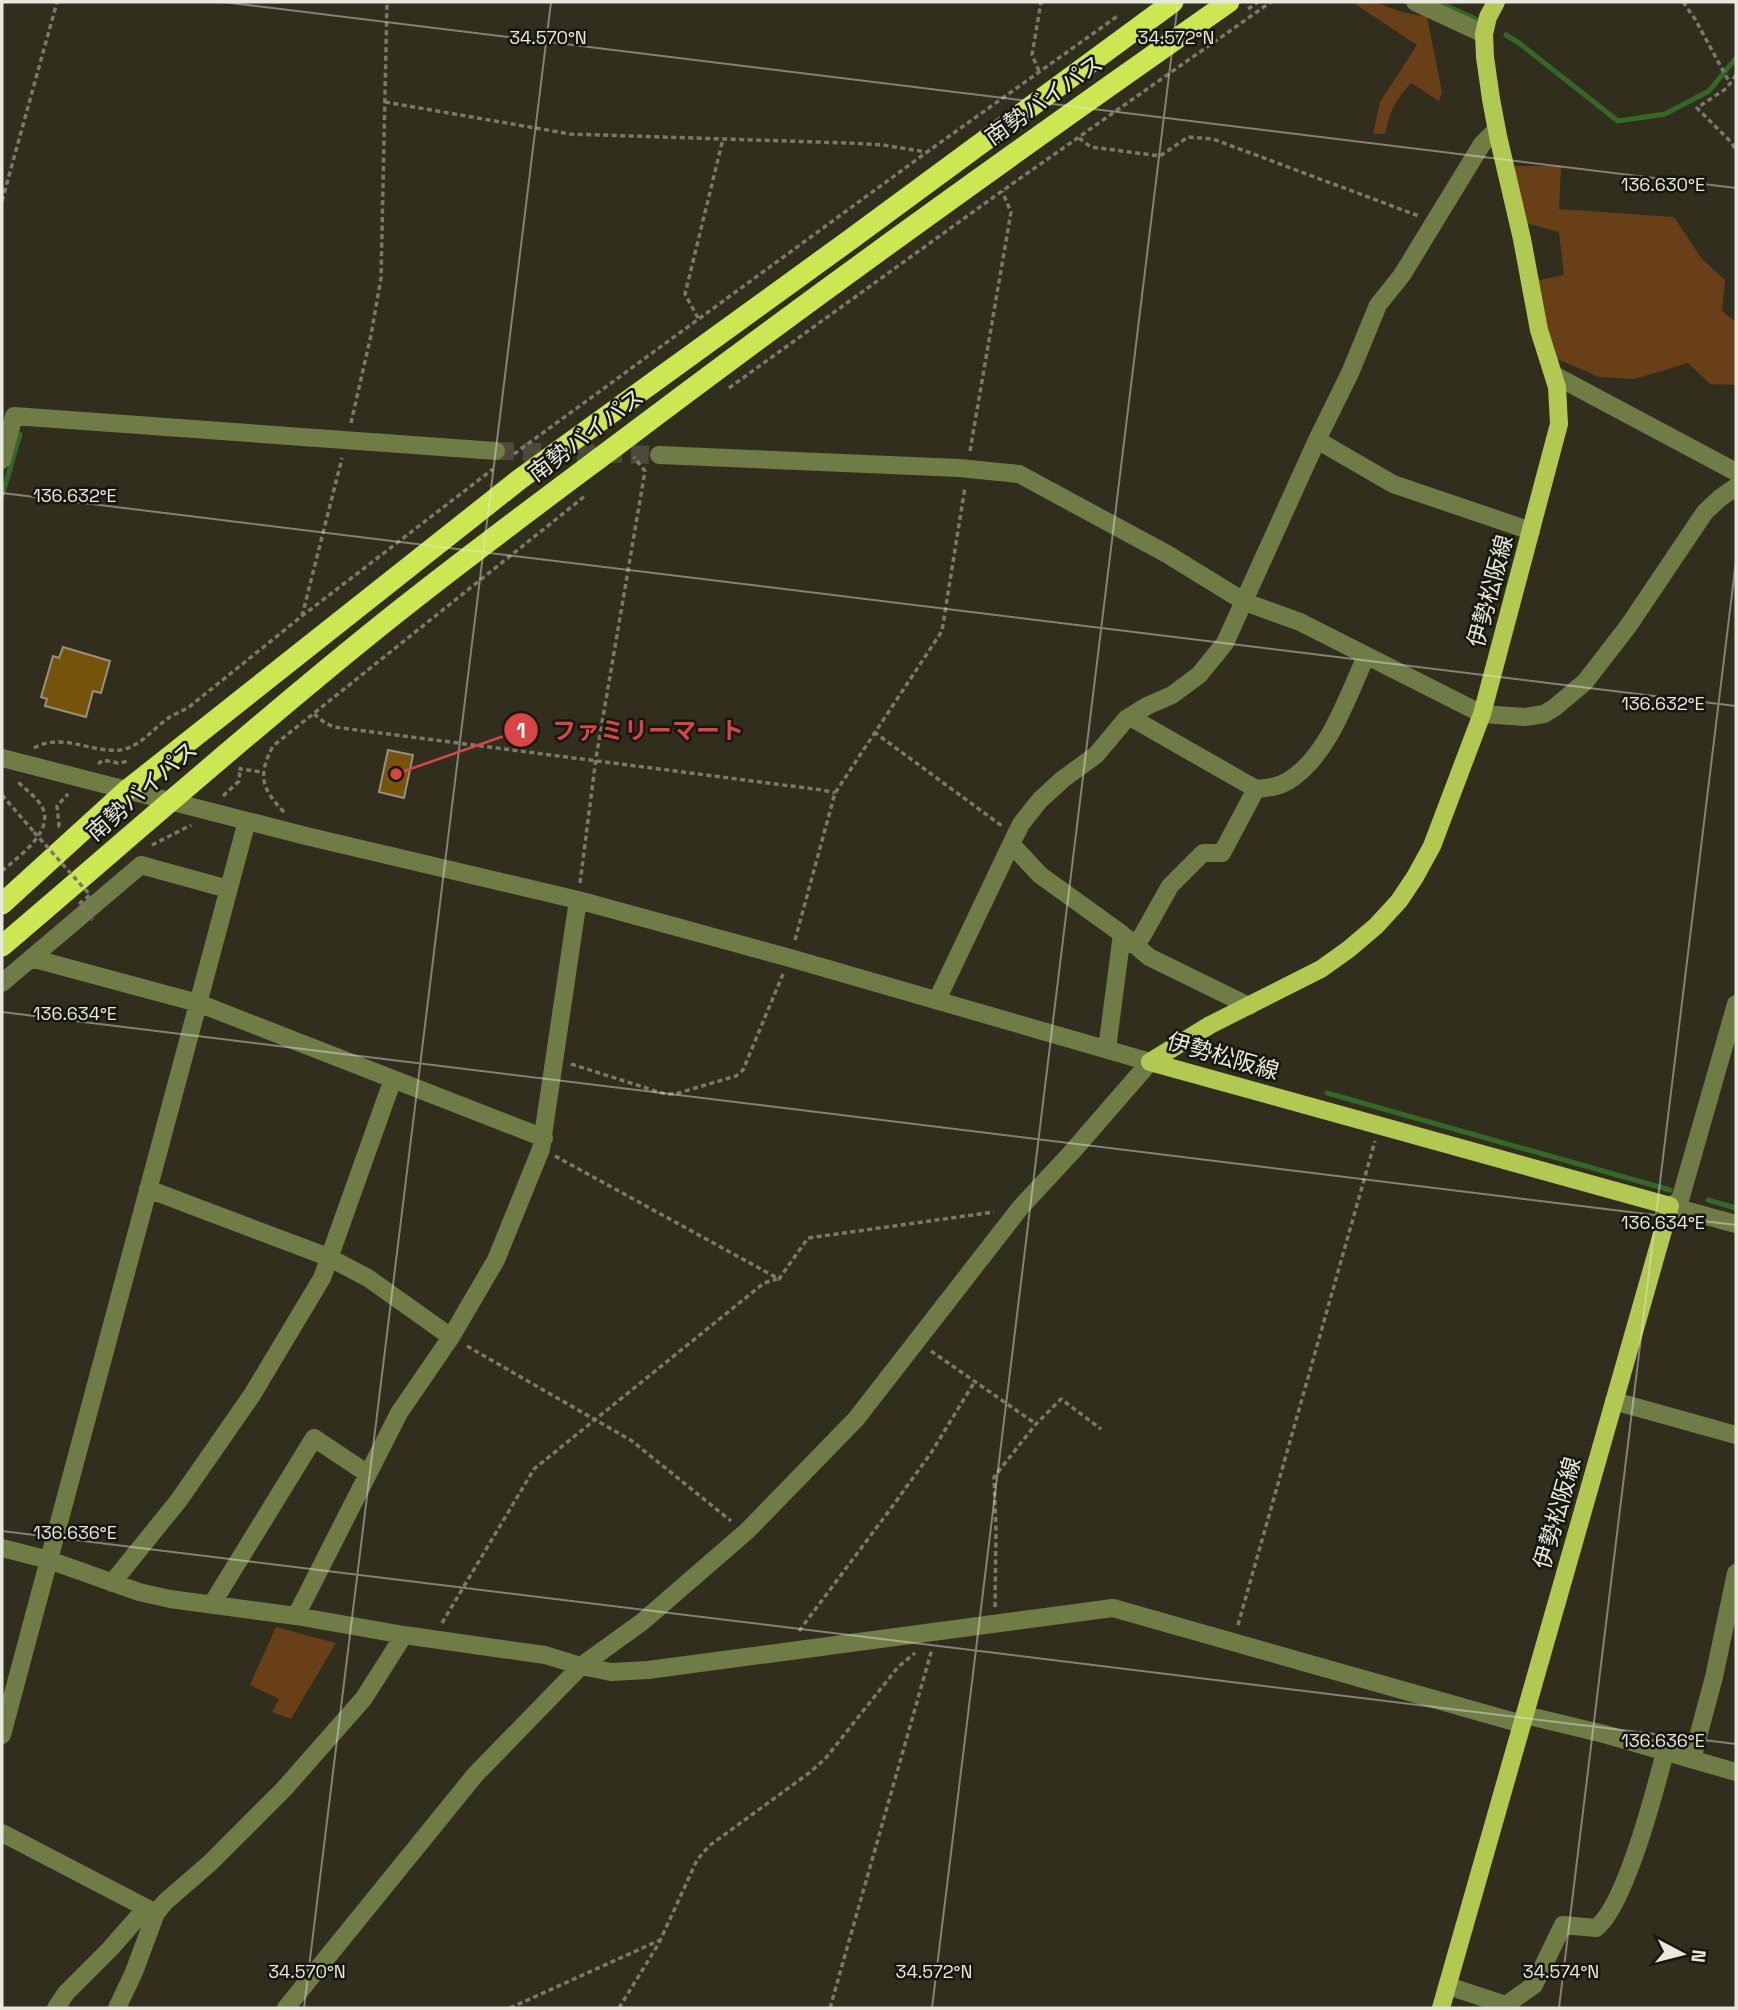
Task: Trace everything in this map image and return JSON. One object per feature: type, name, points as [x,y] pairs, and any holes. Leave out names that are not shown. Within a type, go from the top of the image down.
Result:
[{"type":"highway","name":"南勢バイパス","points":[[2,904],[126,791],[520,479],[1173,2]]},
{"type":"highway","name":"南勢バイパス","points":[[2,946],[370,633],[515,522],[788,316],[999,163],[1238,6]]},
{"type":"main road","name":"伊勢松阪線","points":[[1150,1062],[1210,1025],[1321,969],[1376,926],[1399,901],[1432,846],[1482,714],[1559,424],[1559,402],[1554,375],[1539,330],[1522,239],[1496,130],[1485,57],[1484,34],[1488,16],[1496,2]]},
{"type":"main road","name":"伊勢松阪線","points":[[1150,1062],[1670,1206],[1441,2008]]},
{"type":"street","points":[[1415,2],[1484,34]]},
{"type":"street","points":[[936,1000],[1021,824],[1040,800],[1096,755],[1130,716],[1172,695],[1199,675],[1225,643],[1350,373],[1378,305],[1402,275],[1482,144],[1496,130]]},
{"type":"street","points":[[1554,375],[1736,472]]},
{"type":"street","points":[[2,460],[14,416],[347,440],[501,458]]},
{"type":"street","points":[[1317,440],[1393,484],[1531,531]]},
{"type":"street","points":[[659,455],[968,468],[1019,474],[1167,554],[1245,602],[1300,622],[1482,714],[1525,717],[1544,714],[1585,682],[1629,625],[1705,512],[1736,487]]},
{"type":"street","points":[[1130,716],[1256,789],[1272,788],[1289,781],[1312,760],[1337,722],[1366,656]]},
{"type":"street","points":[[8,760],[247,821],[578,900],[1150,1062],[1020,1208],[856,1419],[747,1531],[642,1622],[581,1666],[475,1775],[286,2008]]},
{"type":"street","points":[[1128,939],[1142,936],[1170,886],[1203,853],[1222,853],[1256,789]]},
{"type":"street","points":[[2,1735],[247,821]]},
{"type":"street","points":[[1013,840],[1040,875],[1149,957],[1249,1006]]},
{"type":"street","points":[[2,983],[141,865],[228,889]]},
{"type":"street","points":[[296,1616],[400,1413],[451,1337],[496,1260],[543,1143],[578,900]]},
{"type":"street","points":[[1107,1049],[1128,939]]},
{"type":"street","points":[[32,958],[198,1003],[393,1079],[543,1143]]},
{"type":"street","points":[[1670,1206],[1680,1200],[1736,1004]]},
{"type":"street","points":[[112,1583],[179,1500],[253,1395],[322,1278],[393,1079]]},
{"type":"street","points":[[148,1189],[328,1257],[368,1278],[451,1337]]},
{"type":"street","points":[[1670,1206],[1736,1224]]},
{"type":"street","points":[[1614,1401],[1736,1436]]},
{"type":"street","points":[[212,1604],[314,1438],[368,1474]]},
{"type":"street","points":[[2,1548],[49,1560],[112,1583],[170,1599],[545,1655],[611,1672],[648,1670],[1113,1608],[1524,1720],[1604,1734],[1736,1772]]},
{"type":"street","points":[[1692,1759],[1714,1677],[1736,1573]]},
{"type":"street","points":[[56,2008],[66,1993],[110,1949],[210,1863],[284,1789],[364,1698],[404,1635]]},
{"type":"street","points":[[1448,1986],[1505,2007],[1534,1985],[1563,1925],[1596,1928],[1603,1923],[1622,1886],[1646,1821],[1665,1752]]},
{"type":"street","points":[[2,1833],[151,1911]]},
{"type":"street","points":[[117,2008],[134,1972],[151,1911]]},
{"type":"path","points":[[2,201],[57,2]]},
{"type":"path","points":[[302,616],[347,440],[381,278],[387,2]]},
{"type":"path","points":[[1039,71],[1032,55],[1041,2]]},
{"type":"path","points":[[1238,6],[1258,2]]},
{"type":"path","points":[[723,392],[1271,2]]},
{"type":"path","points":[[1683,2],[1729,80]]},
{"type":"path","points":[[2,871],[32,844],[43,830],[45,814],[40,803],[12,776],[8,760],[40,745],[67,741],[119,750],[132,747],[170,717],[189,707],[501,458],[1128,9]]},
{"type":"path","points":[[1736,75],[1729,80],[1727,88],[1697,108],[1736,150]]},
{"type":"path","points":[[385,102],[570,134],[883,145],[928,152]]},
{"type":"path","points":[[1078,138],[1091,147],[1160,156],[1188,137],[1213,139],[1434,221]]},
{"type":"path","points":[[698,319],[685,295],[723,139]]},
{"type":"path","points":[[555,1059],[665,1094],[675,1094],[736,1076],[743,1070],[790,958],[835,793],[942,631],[1011,212],[1002,191]]},
{"type":"path","points":[[578,900],[596,761],[645,471],[634,457]]},
{"type":"path","points":[[284,813],[268,794],[263,783],[263,769],[272,746],[592,491]]},
{"type":"path","points":[[314,713],[334,727],[835,793]]},
{"type":"path","points":[[874,732],[1013,840]]},
{"type":"path","points":[[2,795],[90,895],[79,904],[93,920]]},
{"type":"path","points":[[1234,1641],[1380,1125]]},
{"type":"path","points":[[543,1143],[779,1279]]},
{"type":"path","points":[[432,1639],[534,1469],[764,1283],[779,1279],[807,1238],[1020,1208]]},
{"type":"path","points":[[451,1337],[632,1441],[747,1531]]},
{"type":"path","points":[[917,1340],[1036,1424]]},
{"type":"path","points":[[782,1652],[931,1453],[975,1381]]},
{"type":"path","points":[[995,1623],[994,1477],[1036,1424],[1060,1399],[1101,1429]]},
{"type":"path","points":[[619,2008],[660,1940],[697,1860],[709,1846],[825,1759],[898,1667],[923,1647],[933,1646],[830,2008]]},
{"type":"path","points":[[510,2008],[660,1940]]},
{"type":"shaded area","points":[[1352,2],[1375,2],[1402,12],[1427,17],[1442,92],[1439,101],[1411,83],[1394,106],[1385,134],[1373,134],[1380,102],[1417,45]]},
{"type":"shaded area","points":[[1512,166],[1561,166],[1559,209],[1674,217],[1702,259],[1725,280],[1722,311],[1736,322],[1736,385],[1710,384],[1688,363],[1635,379],[1599,377],[1555,358],[1535,281],[1564,275],[1559,232],[1526,223]]},
{"type":"shaded area","points":[[276,1627],[336,1643],[291,1719],[272,1712],[279,1699],[250,1685]]},
{"type":"building","points":[[63,647],[110,661],[101,693],[93,691],[86,717],[45,706],[47,699],[41,697],[53,656],[59,658]]},
{"type":"building","points":[[388,750],[413,755],[404,798],[379,792]]},
{"type":"waterway","points":[[1438,2],[1480,21]]},
{"type":"waterway","points":[[1506,35],[1618,121],[1665,114],[1709,91],[1736,58]]},
{"type":"waterway","points":[[2,496],[20,434]]},
{"type":"waterway","points":[[1327,1093],[1670,1190]]},
{"type":"waterway","points":[[1708,1200],[1736,1208]]},
{"type":"tunnel","points":[[496,451],[659,455]]},
{"type":"place","name":"ファミリーマート","points":[[396,774]]}]
